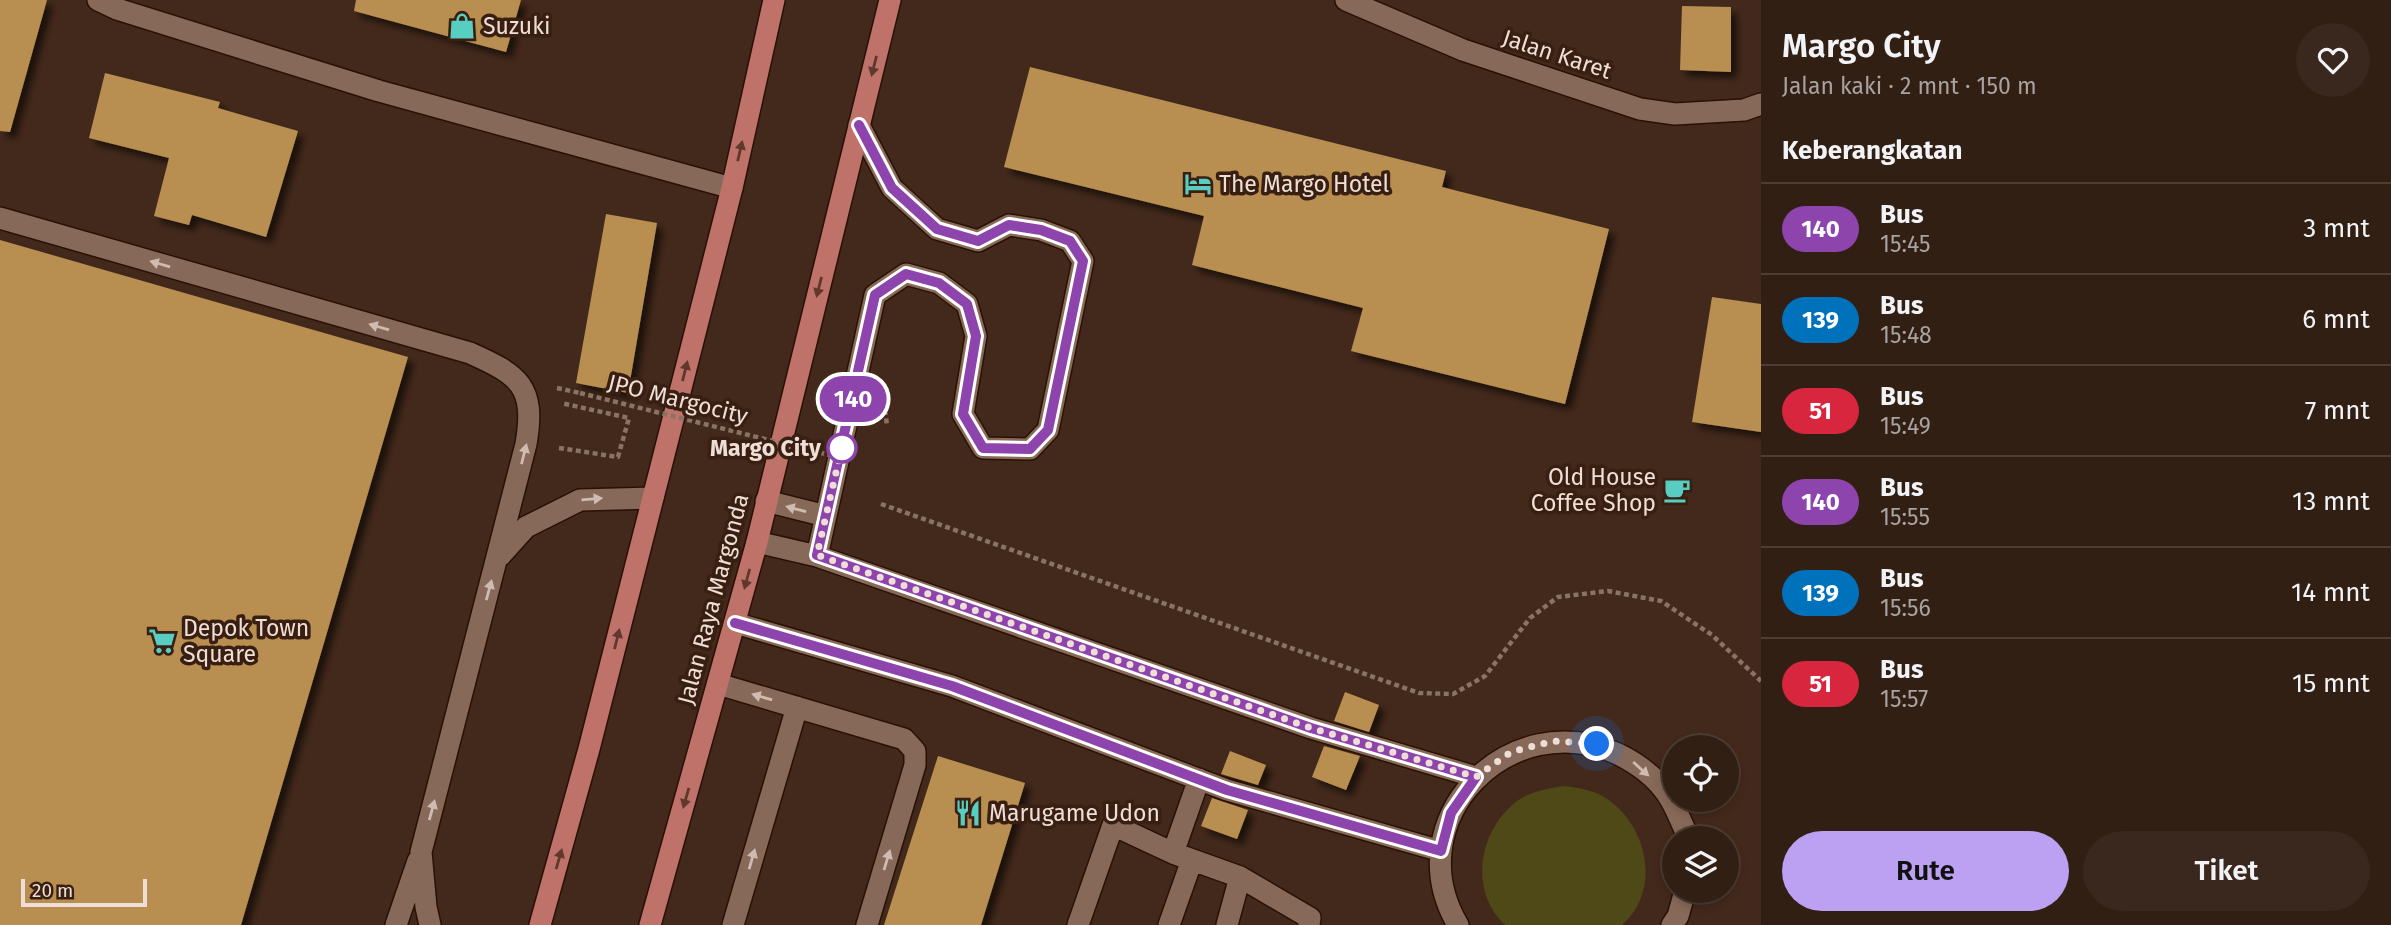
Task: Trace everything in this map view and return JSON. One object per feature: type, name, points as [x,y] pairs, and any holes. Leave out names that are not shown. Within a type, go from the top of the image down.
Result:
[{"type":"main road","points":[[540,925],[593,735],[732,188],[774,0]]},
{"type":"main road","name":"Jalan Raya Margonda","points":[[650,925],[757,542],[890,0]]},
{"type":"street","points":[[98,0],[117,9],[379,91],[732,188]]},
{"type":"street","name":"Jalan Karet","points":[[1346,0],[1463,50],[1640,109],[1675,114],[1744,110],[1761,104]]},
{"type":"street","points":[[817,555],[875,295],[906,274],[939,283],[967,304],[976,336],[963,414],[983,448],[1030,449],[1048,430],[1083,261],[1070,241],[1041,230],[1009,225],[978,241],[937,229],[892,188],[859,125]]},
{"type":"street","points":[[0,218],[470,353],[517,379],[527,397],[530,421],[527,444],[421,852],[396,925]]},
{"type":"street","points":[[496,560],[527,527],[580,500],[653,498]]},
{"type":"street","points":[[766,501],[826,516]]},
{"type":"street","points":[[757,542],[817,555],[1311,728],[1476,777]]},
{"type":"street","points":[[735,623],[952,686],[1227,790],[1441,851]]},
{"type":"street","points":[[718,684],[904,739],[915,751],[915,765],[867,925]]},
{"type":"street","points":[[733,925],[797,707]]},
{"type":"street","points":[[1450,920],[1442,890],[1441,851],[1451,813],[1476,777],[1511,752],[1553,741],[1597,744],[1636,762],[1667,793],[1683,826]]},
{"type":"street","points":[[1169,925],[1199,779]]},
{"type":"street","points":[[1078,925],[1114,825],[1182,856],[1240,877],[1310,918],[1309,925]]},
{"type":"street","points":[[421,852],[430,925]]},
{"type":"street","points":[[1227,925],[1240,877]]},
{"type":"street","points":[[1672,925],[1682,903]]},
{"type":"path","name":"JPO Margocity","points":[[552,388],[849,460]]},
{"type":"path","points":[[527,444],[618,457],[629,418],[550,401]]},
{"type":"path","points":[[880,504],[1419,693],[1453,694],[1485,676],[1530,618],[1558,597],[1608,591],[1661,601],[1712,635],[1761,681]]},
{"type":"shaded area","points":[[1563,786],[1605,797],[1623,813],[1641,844],[1645,861],[1642,895],[1634,911],[1622,925],[1505,925],[1493,911],[1486,895],[1483,861],[1494,828],[1504,813],[1528,795]]},
{"type":"building","points":[[0,0],[47,0],[10,132],[0,131]]},
{"type":"building","name":"Suzuki","points":[[356,0],[521,0],[506,52],[354,11]]},
{"type":"building","points":[[1682,6],[1731,7],[1731,72],[1680,70]]},
{"type":"building","points":[[1030,67],[1446,171],[1442,187],[1609,229],[1565,404],[1351,351],[1363,308],[1192,265],[1204,216],[1004,167]]},
{"type":"building","points":[[105,73],[220,102],[218,108],[298,131],[266,237],[192,215],[189,225],[154,216],[169,158],[89,138]]},
{"type":"building","points":[[606,214],[657,223],[628,393],[576,383]]},
{"type":"building","name":"Depok Town Square","points":[[0,240],[408,357],[241,925],[0,925]]},
{"type":"building","points":[[1712,297],[1761,304],[1761,432],[1692,422]]},
{"type":"building","points":[[1345,692],[1379,705],[1369,732],[1334,721]]},
{"type":"building","points":[[1324,746],[1360,756],[1346,790],[1312,777]]},
{"type":"building","points":[[1230,751],[1266,765],[1258,785],[1221,774]]},
{"type":"building","points":[[938,756],[1025,783],[981,925],[884,925]]},
{"type":"building","points":[[1212,798],[1248,810],[1237,839],[1201,826]]},
{"type":"bus line","name":"140","points":[[735,623],[952,686],[1227,790],[1441,851],[1451,813],[1476,777],[1311,728],[817,555],[875,295],[906,274],[939,283],[967,304],[976,336],[963,414],[983,448],[1030,449],[1048,430],[1083,261],[1070,241],[1041,230],[1009,225],[978,241],[937,229],[892,188],[859,125]]},
{"type":"place","name":"Suzuki","points":[[462,26]]},
{"type":"place","name":"The Margo Hotel","points":[[1198,184]]},
{"type":"place","name":"Margo City","points":[[842,448]]},
{"type":"place","name":"Old House Coffee Shop","points":[[1677,490]]},
{"type":"place","name":"Depok Town Square","points":[[162,641]]},
{"type":"place","name":"Marugame Udon","points":[[968,813]]},
{"type":"route","points":[[842,448],[843,442],[817,555],[1311,728],[1476,777],[1511,752],[1553,741],[1597,744]]}]
